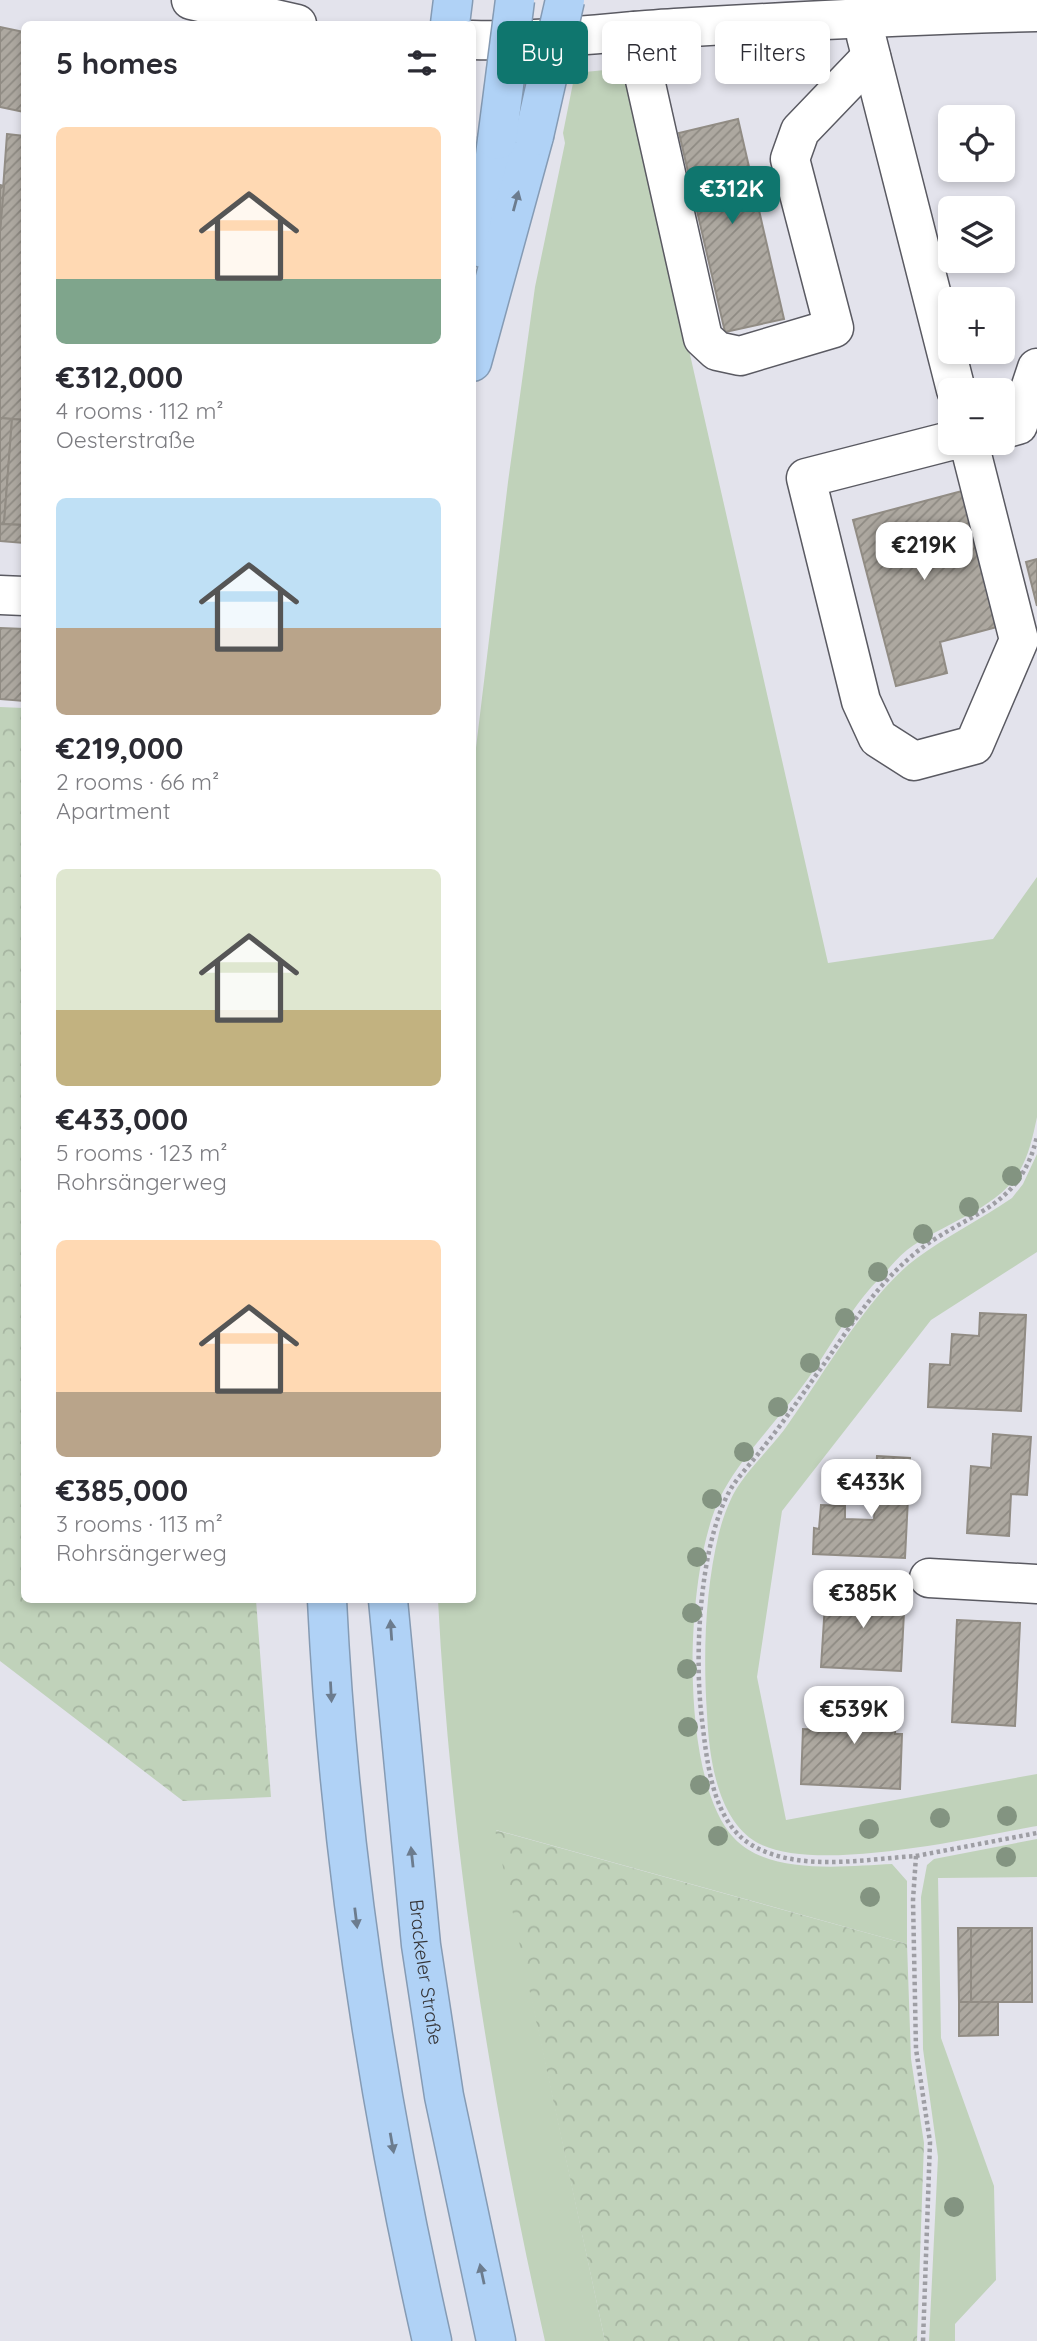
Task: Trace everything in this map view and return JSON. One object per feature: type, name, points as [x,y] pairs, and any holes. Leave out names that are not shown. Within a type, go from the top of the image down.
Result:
[{"type":"highway","points":[[450,21],[453,0]]},
{"type":"highway","points":[[476,341],[515,138],[515,0]]},
{"type":"highway","points":[[476,309],[515,138],[565,0]]},
{"type":"highway","points":[[327,1603],[332,1714],[360,1953],[387,2117],[432,2341]]},
{"type":"highway","name":"Brackeler Straße","points":[[388,1603],[421,1945],[444,2096],[496,2341]]},
{"type":"street","points":[[191,0],[244,19],[266,21]]},
{"type":"street","points":[[701,27],[861,17],[1037,12]]},
{"type":"street","points":[[861,17],[953,378]]},
{"type":"street","points":[[476,40],[523,41],[602,34]]},
{"type":"street","points":[[646,84],[704,338],[717,351],[740,356],[834,328],[790,159],[800,131],[871,57]]},
{"type":"street","points":[[1015,426],[1018,425],[1037,368]]},
{"type":"street","points":[[938,444],[806,478],[861,701],[878,738],[914,761],[974,745],[1019,640],[972,455]]},
{"type":"street","points":[[0,595],[21,596]]},
{"type":"street","points":[[929,1578],[1037,1584]]},
{"type":"path","points":[[1037,1136],[1032,1156],[1020,1180],[1007,1196],[915,1253],[880,1285],[729,1491],[712,1536],[702,1609],[698,1686],[707,1762],[719,1803],[733,1829],[750,1843],[773,1854],[833,1862],[916,1856],[1037,1833]]},
{"type":"path","points":[[916,1856],[913,1900],[916,2049],[930,2142],[923,2341]]},
{"type":"green space","points":[[602,70],[602,84],[629,84],[828,963],[993,939],[1037,877],[1037,1117],[1019,1172],[1009,1185],[983,1206],[907,1250],[858,1304],[797,1394],[724,1490],[711,1522],[701,1565],[695,1615],[695,1720],[703,1768],[716,1809],[734,1838],[749,1850],[767,1858],[809,1866],[892,1864],[907,1881],[907,1944],[496,1830],[605,2341],[545,2341],[507,2158],[476,1973],[452,1787],[438,1603],[476,1603],[476,748],[535,287],[565,143],[563,133],[573,84],[588,84],[588,72]]},
{"type":"green space","points":[[0,707],[21,708],[21,1603],[256,1603],[271,1797],[183,1801],[0,1661]]},
{"type":"green space","points":[[1037,1154],[1037,1252],[931,1320],[782,1511],[757,1677],[786,1820],[1037,1774],[1037,1826],[933,1845],[850,1855],[811,1855],[778,1850],[753,1840],[740,1829],[730,1815],[717,1783],[710,1747],[706,1692],[706,1623],[714,1555],[725,1513],[751,1468],[784,1430],[846,1338],[881,1293],[917,1258],[1012,1198],[1023,1184]]},
{"type":"green space","points":[[495,1830],[907,1944],[911,2059],[924,2143],[917,2341],[605,2341]]},
{"type":"green space","points":[[1037,1839],[1037,1877],[938,1878],[941,2038],[994,2186],[996,2280],[955,2324],[955,2341],[929,2341],[938,2157],[923,2049],[921,1897],[927,1865],[934,1859]]},
{"type":"building","points":[[0,27],[21,31],[21,111],[0,107]]},
{"type":"building","points":[[738,119],[784,319],[725,332],[679,133]]},
{"type":"building","points":[[7,134],[21,136],[21,420],[0,418],[0,231]]},
{"type":"building","points":[[0,185],[4,186],[0,231]]},
{"type":"building","points":[[0,418],[12,419],[4,524],[0,524]]},
{"type":"building","points":[[12,419],[21,420],[21,525],[4,524]]},
{"type":"building","points":[[962,491],[997,627],[940,642],[947,673],[896,686],[853,520]]},
{"type":"building","points":[[0,524],[21,525],[21,543],[0,541]]},
{"type":"building","points":[[1037,559],[1037,606],[1026,562]]},
{"type":"building","points":[[0,628],[21,629],[21,701],[0,699]]},
{"type":"building","points":[[980,1313],[1026,1315],[1021,1411],[928,1407],[930,1364],[950,1365],[952,1334],[979,1336]]},
{"type":"building","points":[[993,1434],[1031,1437],[1027,1495],[1011,1494],[1009,1536],[967,1533],[971,1466],[991,1468]]},
{"type":"building","points":[[877,1456],[910,1458],[905,1558],[813,1554],[814,1528],[819,1529],[821,1505],[845,1506],[845,1519],[874,1520]]},
{"type":"building","points":[[826,1588],[905,1592],[901,1671],[821,1667]]},
{"type":"building","points":[[957,1620],[1020,1623],[1015,1726],[952,1722]]},
{"type":"building","points":[[825,1697],[896,1701],[895,1734],[902,1734],[900,1789],[801,1784],[803,1729],[823,1730]]},
{"type":"building","points":[[958,1928],[971,1928],[971,2002],[959,2002]]},
{"type":"building","points":[[971,1928],[1032,1928],[1032,2002],[971,2002]]},
{"type":"building","points":[[959,2002],[998,2002],[998,2035],[959,2036]]}]
